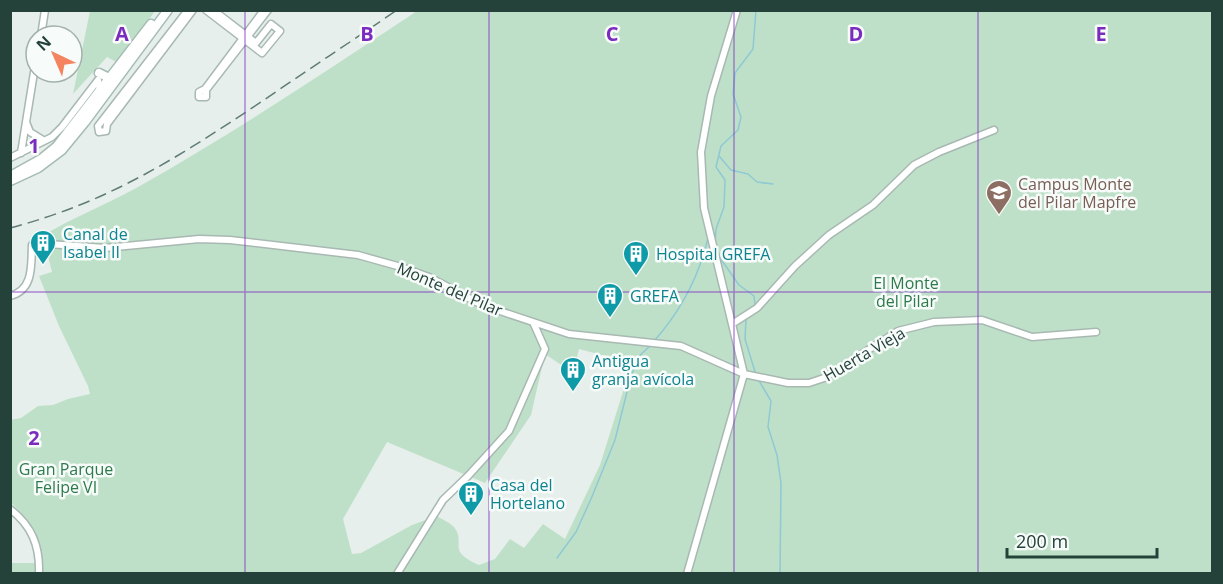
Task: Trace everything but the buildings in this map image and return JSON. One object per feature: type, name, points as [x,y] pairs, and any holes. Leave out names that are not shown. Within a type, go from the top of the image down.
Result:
[{"type":"street","points":[[10,158],[52,136],[62,127],[101,78],[117,67],[161,10]]},
{"type":"street","points":[[10,181],[51,159],[85,122],[168,10]]},
{"type":"street","points":[[188,10],[102,124],[98,126],[99,132],[106,131],[107,124],[193,10]]},
{"type":"street","points":[[206,10],[245,37],[256,43],[271,24],[280,31],[262,53],[245,37],[213,10]]},
{"type":"street","points":[[245,37],[206,90],[206,97],[200,98],[199,92],[205,89],[245,37],[266,10]]},
{"type":"street","points":[[687,573],[744,374],[704,208],[701,152],[711,96],[737,10]]},
{"type":"street","points":[[101,78],[111,79],[125,60],[134,56]]},
{"type":"street","points":[[10,175],[41,159],[57,146],[100,91],[101,78]]},
{"type":"street","points":[[85,122],[86,115],[108,82],[101,78]]},
{"type":"street","points":[[21,153],[32,84]]},
{"type":"street","points":[[25,119],[30,132],[30,147]]},
{"type":"street","points":[[732,324],[757,308],[795,266],[829,235],[873,205],[914,165],[939,152],[994,130]]},
{"type":"street","points":[[30,132],[46,138]]},
{"type":"street","points":[[23,141],[30,147]]},
{"type":"street","name":"Monte del Pilar","points":[[10,296],[23,291],[27,284],[33,244],[120,248],[199,239],[230,240],[358,255],[401,267],[429,278],[482,305],[569,334],[681,346],[744,374],[773,381]]},
{"type":"street","name":"Huerta Vieja","points":[[773,381],[808,383],[824,378],[898,332],[934,322],[982,320],[1032,337],[1095,332]]},
{"type":"street","points":[[397,573],[443,500],[468,476],[509,431],[515,421],[545,349],[533,322]]},
{"type":"street","points":[[10,508],[23,520],[34,536],[39,552],[39,573]]},
{"type":"green space","points":[[90,11],[155,11],[118,63],[107,57],[84,82],[84,40]]},
{"type":"green space","name":"El Monte del Pilar","points":[[417,11],[1212,11],[1212,573],[42,573],[36,534],[32,526],[11,503],[10,420],[21,418],[38,406],[53,405],[90,394],[39,276],[52,272],[44,235],[126,193],[209,145]],"holes":[[[579,349],[632,363],[600,465],[565,539],[543,524],[524,548],[510,539],[495,559],[479,565],[469,560],[460,551],[459,538],[454,527],[437,516],[412,525],[361,553],[352,554],[343,519],[387,442],[485,483],[531,415],[545,354],[573,373]]]},
{"type":"green space","points":[[75,84],[82,84],[73,94]]},
{"type":"green space","points":[[11,563],[35,563],[35,573],[11,573]]},
{"type":"waterway","points":[[715,244],[716,229],[724,207],[725,180],[716,167],[721,146],[738,130],[741,117],[733,94],[735,73],[753,49],[756,10]]},
{"type":"waterway","points":[[719,156],[731,170],[748,174],[757,182],[773,184]]},
{"type":"waterway","points":[[654,341],[680,306],[694,280],[708,238]]},
{"type":"waterway","points":[[718,255],[739,285],[754,296],[755,305],[747,312]]},
{"type":"waterway","points":[[746,319],[745,339],[756,375]]},
{"type":"waterway","points":[[557,558],[576,532],[591,499],[615,440],[638,357],[651,345]]},
{"type":"waterway","points":[[758,379],[771,401],[768,427],[777,455],[781,483],[780,574]]},
{"type":"railway","points":[[10,228],[79,205],[171,160],[397,10]]},
{"type":"place","name":"Campus Monte del Pilar Mapfre","points":[[999,216]]},
{"type":"place","name":"Canal de Isabel II","points":[[43,266]]},
{"type":"place","name":"Hospital GREFA","points":[[636,277]]},
{"type":"place","name":"GREFA","points":[[610,319]]},
{"type":"place","name":"Antigua granja avícola","points":[[573,393]]},
{"type":"place","name":"Casa del Hortelano","points":[[471,517]]},
{"type":"park label","name":"Gran Parque Felipe VI","points":[[66,478]]}]
